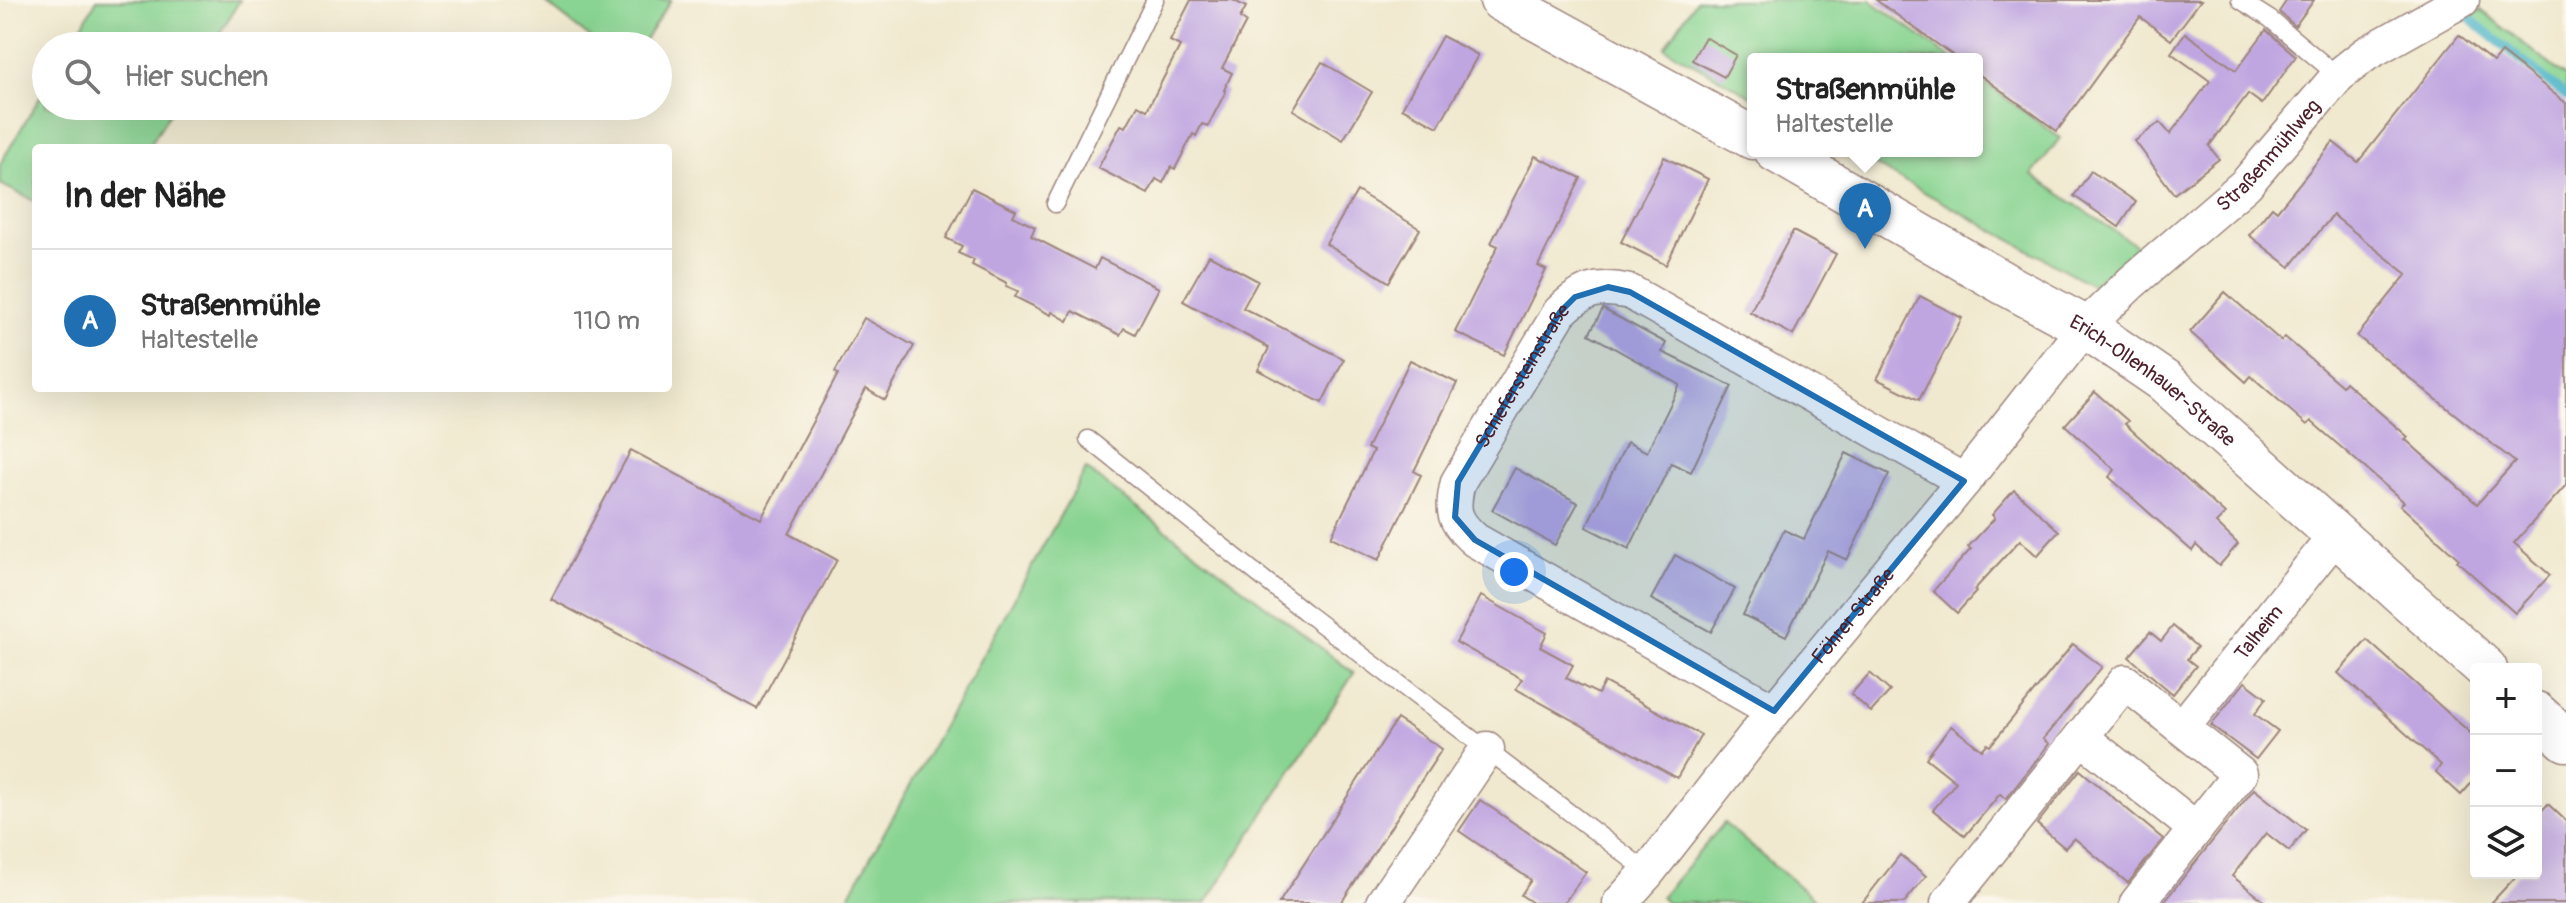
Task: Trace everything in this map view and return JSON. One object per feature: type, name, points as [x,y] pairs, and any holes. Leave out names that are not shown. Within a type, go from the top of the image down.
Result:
[{"type":"street","points":[[1501,0],[1747,135]]},
{"type":"street","name":"Straßenmühlweg","points":[[2085,327],[2132,282],[2246,184],[2338,76],[2366,54],[2453,5]]},
{"type":"street","name":"Erich-Ollenhauer-Straße","points":[[1786,157],[2085,327],[2164,381],[2479,663]]},
{"type":"street","name":"Schiefersteinstraße","points":[[1774,711],[1475,540],[1455,517],[1454,500],[1458,482],[1560,312],[1575,297],[1589,291],[1608,287],[1630,292],[1964,481]]},
{"type":"street","name":"Föhrer Straße","points":[[1620,903],[1964,481],[2085,327]]},
{"type":"street","name":"Talheim","points":[[2182,728],[2336,535]]},
{"type":"street","points":[[1948,903],[2125,682],[2240,774],[2137,903]]},
{"type":"street","points":[[2542,718],[2566,740]]},
{"type":"street","points":[[2081,737],[2196,829]]},
{"type":"street","points":[[1383,903],[1487,749]]},
{"type":"lane","points":[[1055,204],[1155,0]]},
{"type":"lane","points":[[2240,0],[2270,19],[2338,76]]},
{"type":"lane","points":[[1088,439],[1305,612],[1648,872]]},
{"type":"highlighted area","points":[[1608,287],[1630,292],[1964,481],[1774,711],[1475,540],[1455,517],[1458,482],[1560,312],[1575,297]]},
{"type":"green space","points":[[97,0],[240,0],[221,32],[78,32]]},
{"type":"green space","points":[[542,0],[671,0],[650,32],[583,32]]},
{"type":"green space","points":[[1696,0],[1870,0],[1944,53],[1747,53],[1747,94],[1665,48]]},
{"type":"green space","points":[[2481,10],[2566,77],[2566,96],[2464,19]]},
{"type":"green space","points":[[1983,81],[2060,138],[2032,175],[2138,247],[2092,285],[1861,157],[1983,157]]},
{"type":"green space","points":[[32,110],[32,120],[165,120],[150,144],[32,144],[32,200],[0,184],[0,164]]},
{"type":"green space","points":[[1086,469],[1354,673],[1206,903],[845,903]]},
{"type":"green space","points":[[1724,823],[1819,903],[1667,903],[1661,897]]},
{"type":"building","points":[[1191,0],[1233,0],[1246,7],[1240,18],[1246,22],[1222,68],[1232,73],[1208,126],[1202,124],[1196,136],[1193,134],[1175,169],[1171,167],[1163,183],[1156,179],[1148,194],[1098,168],[1121,125],[1126,127],[1138,105],[1147,110],[1180,46],[1170,41]]},
{"type":"building","points":[[1876,0],[2201,0],[2171,40],[2140,17],[2057,131],[1983,77],[1983,53],[1950,53]]},
{"type":"building","points":[[2287,0],[2314,0],[2295,26],[2279,12]]},
{"type":"building","points":[[2266,30],[2296,56],[2262,104],[2248,94],[2209,146],[2219,159],[2174,194],[2135,141],[2160,122],[2170,134],[2210,81],[2171,53],[2185,33],[2236,70]]},
{"type":"building","points":[[2459,35],[2493,62],[2501,52],[2566,103],[2566,485],[2514,543],[2550,575],[2515,613],[2400,505],[2404,502],[2311,421],[2307,425],[2251,376],[2246,382],[2190,332],[2225,292],[2281,341],[2285,337],[2342,386],[2345,382],[2477,504],[2515,462],[2357,336],[2407,274],[2333,215],[2290,267],[2249,235],[2272,207],[2277,211],[2333,142],[2358,162]]},
{"type":"building","points":[[1442,36],[1478,55],[1438,127],[1402,108]]},
{"type":"building","points":[[1705,37],[1736,55],[1724,77],[1692,60]]},
{"type":"building","points":[[1322,62],[1372,92],[1343,140],[1293,110]]},
{"type":"building","points":[[1535,156],[1581,178],[1538,266],[1546,270],[1504,355],[1455,332],[1498,246],[1491,243]]},
{"type":"building","points":[[1664,157],[1708,179],[1666,265],[1621,242]]},
{"type":"building","points":[[2091,171],[2136,202],[2119,227],[2074,196]]},
{"type":"building","points":[[972,188],[1016,210],[1013,216],[1035,227],[1031,236],[1095,269],[1100,258],[1159,288],[1135,334],[1124,328],[1120,335],[1073,311],[1068,321],[1052,312],[1051,315],[1015,297],[1018,291],[972,265],[974,260],[958,253],[962,246],[946,238]]},
{"type":"building","points":[[1357,191],[1420,229],[1389,282],[1326,244]]},
{"type":"building","points":[[1793,231],[1836,254],[1793,335],[1750,312]]},
{"type":"building","points":[[1209,255],[1258,281],[1243,308],[1344,359],[1322,403],[1258,370],[1269,348],[1183,301]]},
{"type":"building","points":[[1920,296],[1962,318],[1919,400],[1877,379]]},
{"type":"building","points":[[1603,309],[1666,343],[1662,352],[1732,386],[1691,472],[1671,463],[1629,549],[1586,527],[1627,442],[1647,452],[1680,385],[1589,334]]},
{"type":"building","points":[[864,318],[914,346],[885,400],[866,389],[789,534],[837,560],[757,709],[551,599],[631,450],[761,519]]},
{"type":"building","points":[[1410,360],[1457,383],[1414,471],[1421,475],[1379,560],[1331,537],[1373,451],[1367,448]]},
{"type":"building","points":[[2095,392],[2128,421],[2125,424],[2225,514],[2216,523],[2238,544],[2219,566],[2196,545],[2192,551],[2109,477],[2115,470],[2065,425]]},
{"type":"building","points":[[1846,453],[1889,474],[1847,560],[1828,551],[1786,636],[1743,615],[1784,530],[1804,539]]},
{"type":"building","points":[[1515,468],[1578,503],[1555,545],[1492,510]]},
{"type":"building","points":[[2014,490],[2059,531],[2037,556],[2020,540],[1957,613],[1933,591],[1971,549],[1968,547],[1995,518],[1992,515]]},
{"type":"building","points":[[1675,555],[1735,589],[1711,632],[1651,599]]},
{"type":"building","points":[[1481,596],[1547,633],[1540,647],[1573,665],[1566,678],[1598,694],[1604,682],[1701,735],[1677,778],[1516,689],[1522,679],[1456,642]]},
{"type":"building","points":[[2173,626],[2197,647],[2187,659],[2196,666],[2173,694],[2129,657],[2150,632],[2161,641]]},
{"type":"building","points":[[2367,640],[2470,733],[2470,785],[2461,795],[2436,772],[2441,765],[2338,673]]},
{"type":"building","points":[[2073,644],[2102,667],[2043,739],[2049,744],[2006,799],[2000,794],[1965,836],[1933,810],[1956,782],[1926,758],[1951,726],[1982,750],[1987,744],[1990,746]]},
{"type":"building","points":[[1870,673],[1890,691],[1871,712],[1851,694]]},
{"type":"building","points":[[2245,682],[2266,698],[2255,714],[2278,731],[2256,759],[2211,725]]},
{"type":"building","points":[[1397,719],[1442,749],[1341,903],[1279,903]]},
{"type":"building","points":[[2080,770],[2163,839],[2128,883],[2074,838],[2065,848],[2037,824]]},
{"type":"building","points":[[2254,789],[2306,830],[2289,851],[2266,833],[2232,876],[2267,903],[2163,903]]},
{"type":"building","points":[[1480,800],[1586,872],[1564,903],[1533,903],[1521,895],[1531,880],[1459,831]]},
{"type":"building","points":[[2548,804],[2566,821],[2566,903],[2491,903],[2513,879],[2542,879],[2542,810]]},
{"type":"building","points":[[1900,855],[1926,876],[1904,903],[1862,903]]},
{"type":"waterway","points":[[2459,10],[2566,96]]},
{"type":"place","name":"Straßenmühle","points":[[1865,249]]}]
